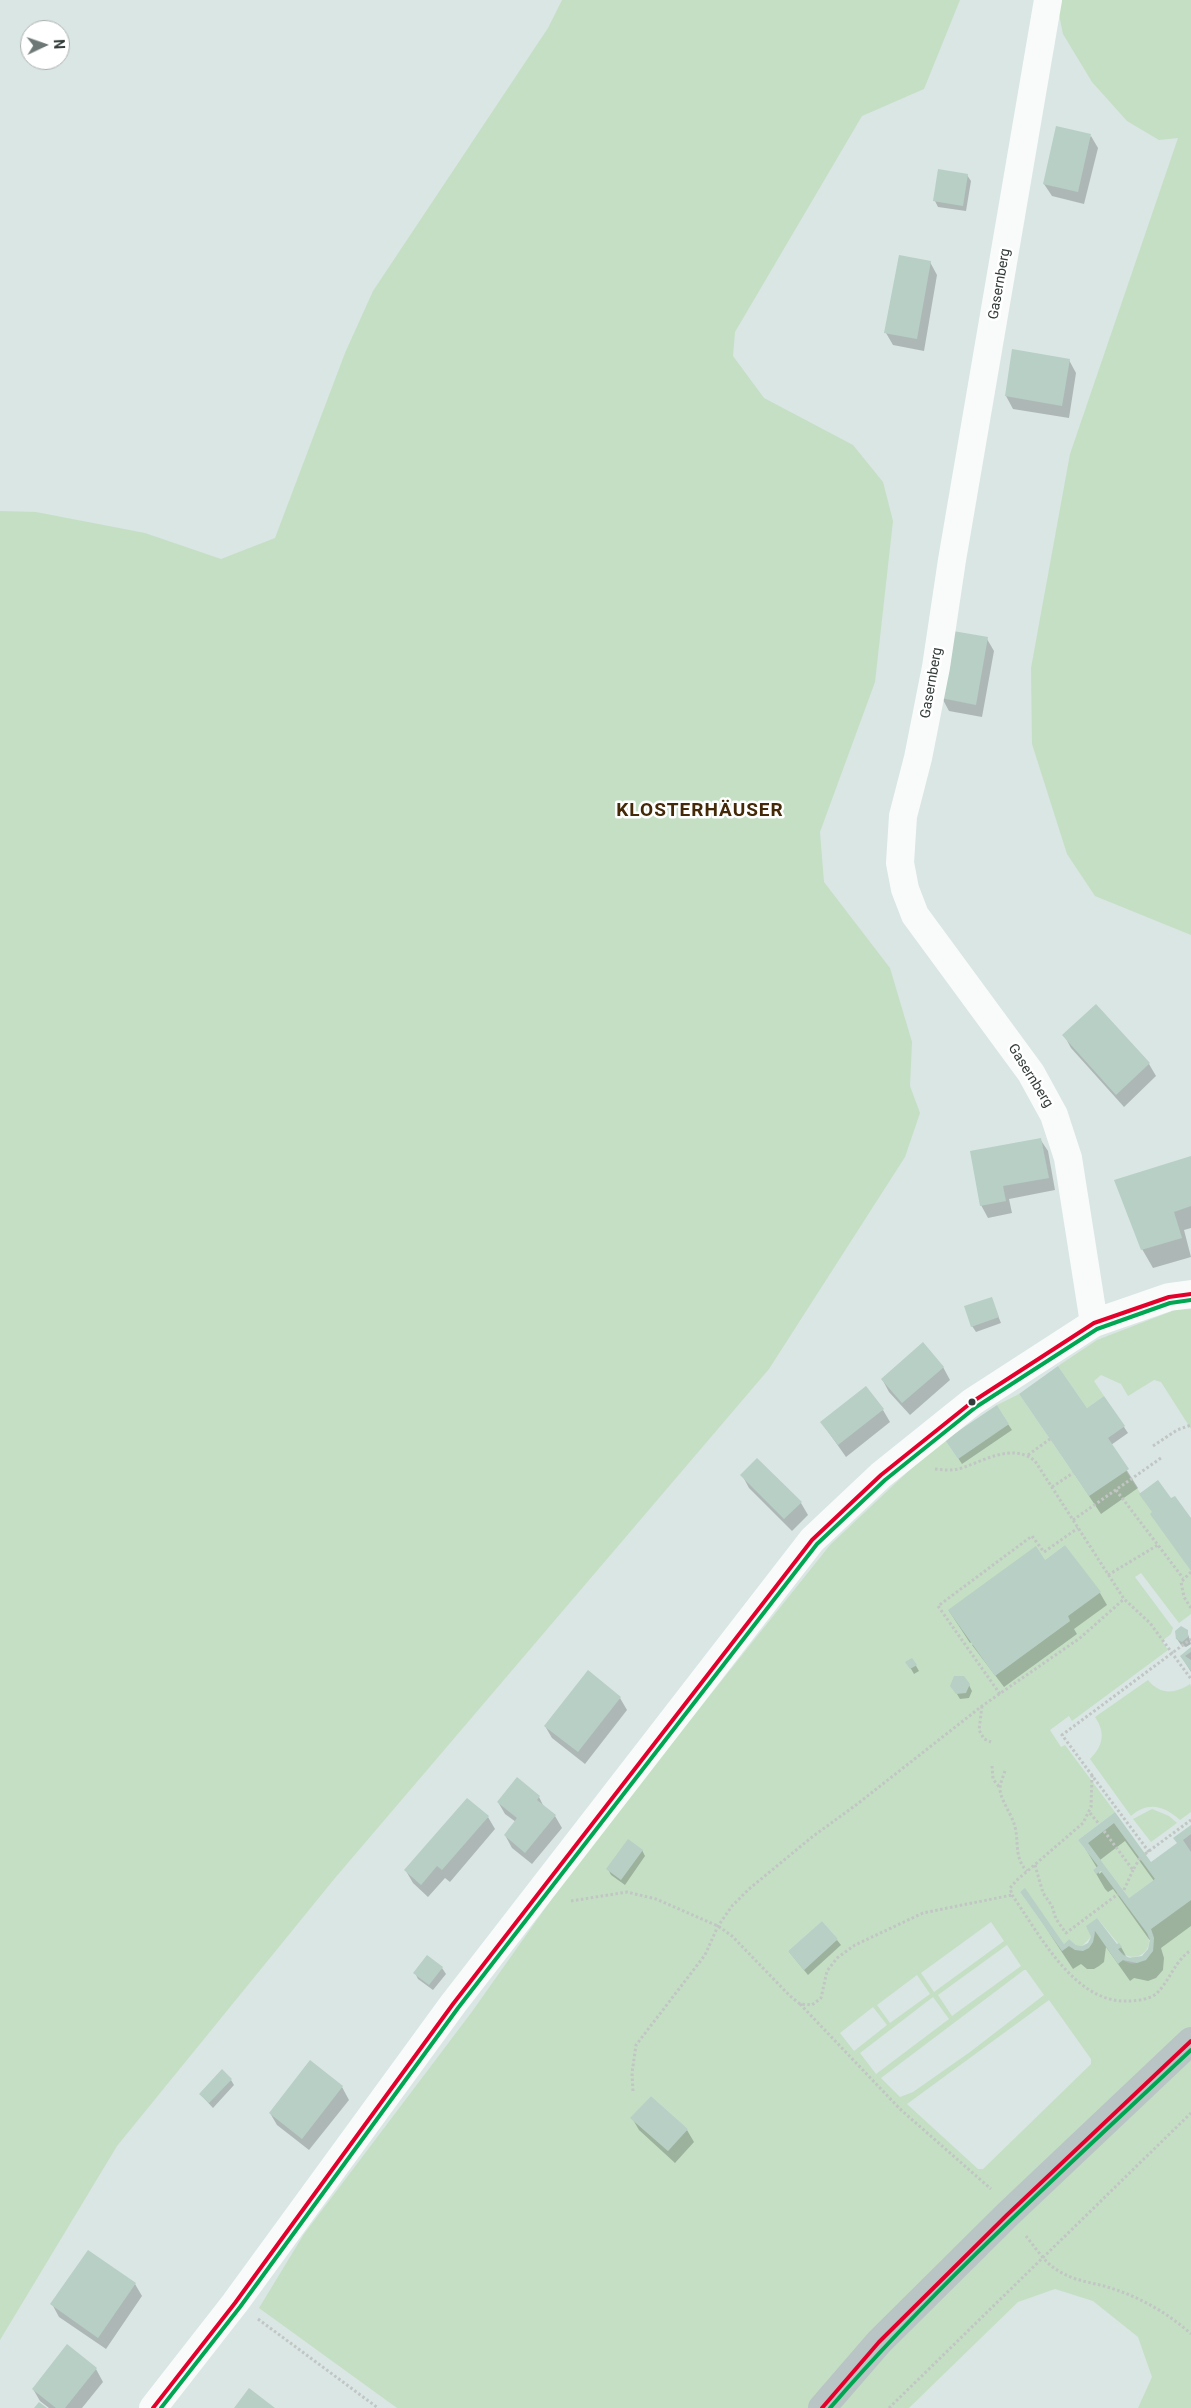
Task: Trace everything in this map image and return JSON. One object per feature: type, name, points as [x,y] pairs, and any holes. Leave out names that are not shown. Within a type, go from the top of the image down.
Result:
[{"type":"main road","points":[[822,2408],[879,2342],[1007,2215],[1191,2041]]},
{"type":"street","name":"Gasernberg","points":[[1048,0],[952,560],[936,667],[918,758],[903,816],[900,863],[905,889],[915,915],[1031,1072],[1054,1115],[1068,1158],[1094,1323]]},
{"type":"street","points":[[153,2408],[235,2303],[453,2004],[812,1540],[881,1475],[972,1402],[1094,1323],[1169,1297],[1191,1294]]},
{"type":"path","points":[[1153,1446],[1177,1430],[1191,1425]]},
{"type":"path","points":[[912,1449],[920,1460],[934,1469],[949,1470],[961,1468],[995,1454],[1028,1455],[1050,1439]]},
{"type":"path","points":[[1028,1455],[1035,1461],[1124,1599],[1150,1623],[1191,1679]]},
{"type":"path","points":[[1073,1520],[1161,1458]]},
{"type":"path","points":[[1052,1487],[1073,1473]]},
{"type":"path","points":[[1116,1490],[1183,1578]]},
{"type":"path","points":[[1000,1694],[938,1606],[1032,1536],[1044,1552],[1078,1528]]},
{"type":"path","points":[[1108,1575],[1158,1545]]},
{"type":"path","points":[[1191,1572],[1183,1578],[1181,1589],[1191,1608]]},
{"type":"path","points":[[633,2091],[632,2073],[636,2046],[705,1955],[718,1926],[732,1906],[749,1889],[812,1837],[856,1805],[982,1706],[1080,1638],[1124,1599]]},
{"type":"path","points":[[1191,1639],[1062,1734],[1147,1853],[1191,1820]]},
{"type":"path","points":[[982,1706],[980,1730],[984,1739],[991,1742]]},
{"type":"path","points":[[992,1766],[993,1779],[1000,1788],[1015,1826],[1021,1866],[1027,1871]]},
{"type":"path","points":[[1000,1788],[1005,1771]]},
{"type":"path","points":[[1092,1775],[1090,1813],[1072,1834],[1017,1880],[1010,1888],[1012,1895],[1071,1978],[1094,1994],[1115,2002],[1137,2001],[1155,1994],[1176,1963],[1191,1950]]},
{"type":"path","points":[[1090,1813],[1099,1824]]},
{"type":"path","points":[[1104,1831],[1133,1870]]},
{"type":"path","points":[[1124,1890],[1140,1858]]},
{"type":"path","points":[[1036,1865],[1042,1893],[1052,1906],[1056,1920],[1066,1933],[1118,1894]]},
{"type":"path","points":[[533,1902],[564,1902],[627,1892],[656,1900],[718,1926],[732,1936],[770,1978],[800,2004],[900,2109],[991,2190]]},
{"type":"path","points":[[800,2004],[812,2005],[822,1998],[827,1971],[837,1958],[855,1945],[923,1913],[1012,1895]]},
{"type":"path","points":[[889,2408],[1191,2113]]},
{"type":"path","points":[[1043,2256],[1056,2270],[1081,2281],[1105,2286],[1145,2302],[1176,2320],[1191,2334]]},
{"type":"path","points":[[235,2303],[378,2408]]},
{"type":"green space","points":[[562,0],[960,0],[924,89],[862,116],[735,332],[733,356],[764,398],[853,445],[883,482],[893,521],[875,682],[820,832],[824,882],[890,968],[912,1042],[910,1086],[920,1113],[905,1157],[769,1369],[335,1878],[117,2146],[0,2340],[0,511],[36,512],[145,533],[221,559],[275,538],[345,353],[373,291],[548,28]]},
{"type":"green space","points":[[1056,0],[1191,0],[1191,935],[1095,896],[1067,854],[1032,744],[1031,668],[1070,454],[1178,138],[1159,140],[1127,121],[1092,82],[1063,34]]},
{"type":"green space","points":[[1191,1309],[1191,1429],[1161,1382],[1154,1380],[1128,1396],[1121,1384],[1101,1375],[1094,1381],[1104,1396],[1087,1408],[1058,1366],[1097,1340],[1175,1310]]},
{"type":"green space","points":[[1019,1394],[1089,1496],[1126,1471],[1191,1571],[1191,1614],[1179,1623],[1141,1573],[1135,1577],[1173,1628],[1171,1634],[1162,1641],[1168,1650],[1072,1721],[1069,1716],[1050,1730],[1061,1747],[1065,1745],[1115,1812],[1078,1840],[1098,1866],[1093,1870],[1097,1874],[1101,1871],[1147,1933],[1148,1946],[1141,1955],[1136,1957],[1124,1954],[1118,1949],[1121,1947],[1097,1918],[1087,1926],[1091,1937],[1082,1946],[1076,1945],[1069,1939],[1064,1944],[1025,1889],[1020,1892],[1062,1951],[1069,1946],[1079,1950],[1087,1948],[1093,1941],[1095,1931],[1119,1957],[1130,1963],[1138,1962],[1153,1951],[1154,1938],[1151,1929],[1191,1900],[1191,2408],[1138,2408],[1152,2377],[1138,2337],[1093,2301],[1055,2289],[1018,2302],[909,2408],[397,2408],[259,2308],[304,2234],[471,2013],[563,1883],[615,1814],[830,1545],[916,1464],[945,1440],[958,1459],[1009,1424],[997,1405]],"holes":[[[1065,1545],[1100,1592],[1068,1616],[1070,1621],[995,1675],[1055,1573],[1045,1560]],[[822,1921],[838,1939],[804,1970],[788,1951]],[[991,1922],[1004,1941],[934,1992],[921,1973]],[[1007,1945],[1021,1966],[952,2016],[938,1995]],[[1026,1970],[1044,1995],[970,2052],[913,2092],[900,2097],[881,2078]],[[917,1975],[930,1994],[890,2023],[877,2005]],[[933,1997],[949,2019],[876,2074],[860,2053]],[[1049,2000],[1091,2059],[1091,2064],[983,2169],[978,2169],[907,2104]],[[873,2007],[887,2025],[854,2051],[840,2033]],[[651,2096],[688,2129],[668,2151],[631,2118]]]},
{"type":"green space","points":[[1148,1680],[1158,1688],[1168,1691],[1179,1690],[1190,1684],[1191,1686],[1191,1812],[1180,1820],[1168,1811],[1156,1807],[1144,1808],[1131,1816],[1090,1759],[1098,1749],[1102,1739],[1101,1728],[1095,1717]]},
{"type":"green space","points":[[1152,1809],[1169,1816],[1177,1823],[1151,1842],[1133,1819]]},
{"type":"green space","points":[[1114,1823],[1155,1879],[1129,1898],[1088,1843]]},
{"type":"building","points":[[1056,126],[1091,134],[1078,192],[1043,184]]},
{"type":"building","points":[[938,169],[968,174],[963,206],[933,201]]},
{"type":"building","points":[[899,255],[931,261],[917,339],[884,333]]},
{"type":"building","points":[[1012,349],[1070,359],[1062,406],[1005,396]]},
{"type":"building","points":[[953,631],[988,637],[976,705],[941,698]]},
{"type":"building","points":[[1096,1004],[1150,1063],[1116,1095],[1062,1035]]},
{"type":"building","points":[[1041,1138],[1049,1178],[1003,1186],[1006,1201],[980,1206],[970,1151]]},
{"type":"building","points":[[1191,1156],[1191,1206],[1174,1212],[1182,1238],[1141,1250],[1114,1180]]},
{"type":"building","points":[[992,1297],[999,1317],[971,1327],[964,1306]]},
{"type":"building","points":[[923,1342],[944,1367],[902,1403],[881,1379]]},
{"type":"building","points":[[1058,1366],[1087,1408],[1104,1396],[1125,1426],[1108,1438],[1129,1469],[1089,1496],[1019,1394]]},
{"type":"building","points":[[866,1386],[884,1409],[838,1445],[820,1422]]},
{"type":"building","points":[[997,1405],[1009,1424],[958,1459],[945,1440]]},
{"type":"building","points":[[757,1458],[802,1502],[784,1519],[740,1475]]},
{"type":"building","points":[[1158,1480],[1171,1498],[1175,1496],[1191,1518],[1191,1571],[1150,1514],[1152,1512],[1139,1494]]},
{"type":"building","points":[[1065,1545],[1101,1592],[1068,1616],[1070,1621],[995,1676],[948,1610],[1036,1546],[1045,1560]]},
{"type":"building","points":[[1181,1626],[1188,1630],[1188,1637],[1182,1642],[1176,1639],[1175,1631]]},
{"type":"building","points":[[1191,1647],[1191,1652],[1185,1656],[1191,1660],[1191,1671],[1180,1656]]},
{"type":"building","points":[[912,1658],[917,1665],[910,1669],[905,1662]]},
{"type":"building","points":[[588,1670],[621,1697],[578,1752],[544,1726]]},
{"type":"building","points":[[954,1676],[964,1676],[970,1684],[966,1693],[956,1694],[950,1686]]},
{"type":"building","points":[[517,1777],[540,1796],[537,1800],[556,1815],[525,1853],[504,1835],[517,1818],[497,1802]]},
{"type":"building","points":[[467,1798],[489,1816],[442,1870],[437,1866],[421,1885],[404,1870]]},
{"type":"building","points":[[1115,1812],[1151,1862],[1177,1843],[1173,1838],[1191,1825],[1191,1834],[1183,1840],[1191,1852],[1191,1900],[1151,1929],[1154,1938],[1153,1951],[1146,1960],[1137,1963],[1123,1960],[1118,1964],[1095,1931],[1093,1942],[1089,1948],[1083,1951],[1075,1950],[1069,1946],[1062,1951],[1020,1892],[1025,1888],[1064,1944],[1069,1939],[1076,1945],[1082,1946],[1088,1943],[1091,1937],[1086,1926],[1097,1918],[1117,1944],[1119,1943],[1122,1947],[1118,1949],[1123,1955],[1130,1958],[1142,1956],[1148,1949],[1150,1939],[1147,1933],[1101,1871],[1096,1874],[1093,1870],[1098,1866],[1078,1840]],"holes":[[[1114,1823],[1155,1879],[1129,1898],[1088,1843]]]},
{"type":"building","points":[[628,1839],[643,1850],[621,1880],[606,1869]]},
{"type":"building","points":[[822,1921],[838,1939],[804,1970],[788,1951]]},
{"type":"building","points":[[427,1955],[443,1967],[429,1985],[413,1973]]},
{"type":"building","points":[[310,2060],[343,2086],[302,2139],[269,2113]]},
{"type":"building","points":[[222,2069],[232,2079],[209,2103],[199,2094]]},
{"type":"building","points":[[651,2096],[688,2129],[668,2151],[630,2118]]},
{"type":"building","points":[[88,2250],[136,2283],[98,2338],[50,2304]]},
{"type":"building","points":[[67,2344],[97,2368],[65,2408],[56,2408],[32,2389]]},
{"type":"building","points":[[249,2388],[275,2408],[234,2408]]},
{"type":"building","points":[[39,2402],[47,2408],[34,2408]]},
{"type":"transit line","points":[[153,2408],[235,2303],[453,2004],[812,1540],[881,1475],[972,1402],[1094,1323],[1169,1297],[1191,1294]]},
{"type":"transit line","points":[[161,2408],[240,2307],[458,2008],[817,1544],[885,1480],[976,1407],[1097,1329],[1170,1303],[1191,1300]]},
{"type":"transit line","points":[[822,2408],[879,2342],[1007,2215],[1191,2041]]},
{"type":"transit line","points":[[830,2408],[916,2314],[1006,2224],[1191,2050]]},
{"type":"district","name":"KLOSTERHÄUSER","points":[[700,811]]}]
